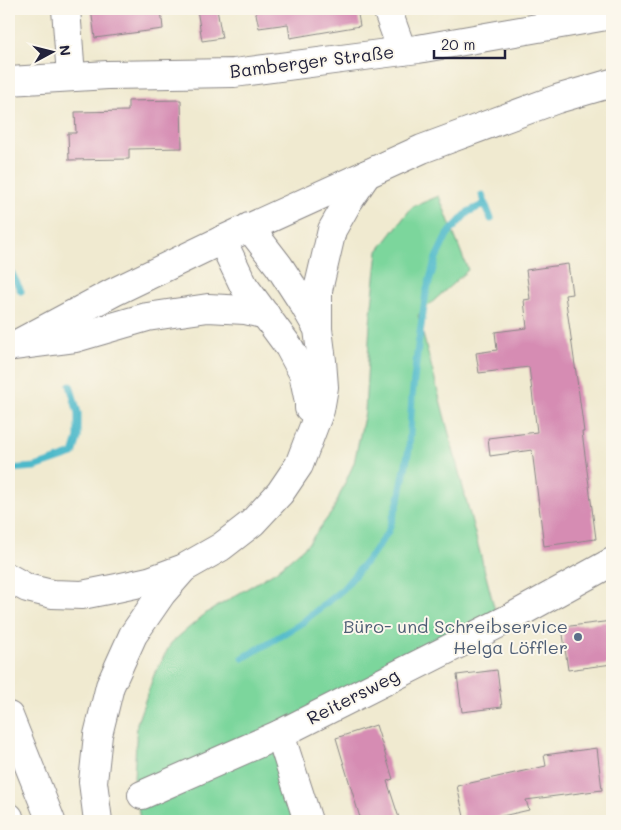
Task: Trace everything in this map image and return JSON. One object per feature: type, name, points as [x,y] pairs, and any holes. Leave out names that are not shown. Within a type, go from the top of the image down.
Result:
[{"type":"main road","points":[[66,9],[70,76]]},
{"type":"main road","points":[[387,9],[402,51]]},
{"type":"main road","name":"Bamberger Straße","points":[[9,81],[70,76],[234,73],[402,51],[612,15]]},
{"type":"main road","points":[[11,348],[114,292],[222,240],[422,149],[556,99],[612,83]]},
{"type":"main road","points":[[9,578],[27,588],[52,594],[82,595],[149,581],[184,568],[221,547],[252,523],[280,493],[299,465],[320,410],[324,387],[318,329],[318,290],[332,230],[367,174]]},
{"type":"main road","points":[[249,228],[279,266],[318,329]]},
{"type":"main road","points":[[222,240],[244,286],[289,347],[303,373],[309,402],[308,440]]},
{"type":"main road","points":[[11,348],[75,338],[147,317],[208,308],[245,310],[266,315]]},
{"type":"main road","name":"Reitersweg","points":[[142,795],[280,734],[512,617],[612,562]]},
{"type":"main road","points":[[98,821],[93,782],[98,735],[110,686],[133,635],[162,593],[184,568]]},
{"type":"main road","points":[[9,716],[51,821]]},
{"type":"main road","points":[[280,734],[308,821]]},
{"type":"main road","points":[[9,817],[10,821]]},
{"type":"green space","points":[[439,196],[468,270],[418,315],[498,622],[269,733],[293,821],[140,821],[134,777],[137,723],[154,675],[171,643],[205,614],[276,571],[307,545],[332,512],[354,463],[365,412],[370,323],[378,251],[412,207]]},
{"type":"building","points":[[91,9],[161,9],[163,29],[95,38]]},
{"type":"building","points":[[197,9],[217,9],[222,38],[202,41]]},
{"type":"building","points":[[255,9],[357,9],[360,26],[290,38],[288,24],[259,28]]},
{"type":"building","points":[[181,100],[182,148],[129,149],[129,159],[69,160],[68,133],[76,133],[75,112],[128,111],[128,101]]},
{"type":"building","points":[[568,264],[572,294],[565,295],[584,432],[582,432],[596,539],[544,546],[532,450],[490,456],[488,438],[537,432],[529,367],[479,373],[476,353],[497,350],[495,332],[527,328],[524,300],[530,299],[526,270]]},
{"type":"building","points":[[612,621],[612,664],[568,670],[562,627]]},
{"type":"building","points":[[497,670],[502,707],[462,712],[457,675]]},
{"type":"building","points":[[376,725],[393,779],[387,781],[400,821],[361,821],[336,738]]},
{"type":"building","points":[[597,748],[602,790],[526,800],[529,810],[480,821],[465,821],[457,786],[546,766],[544,755]]},
{"type":"waterway","points":[[482,195],[491,219]]},
{"type":"waterway","points":[[243,658],[299,625],[343,589],[388,532],[399,499],[409,449],[412,397],[418,346],[426,293],[436,258],[447,235],[468,212],[485,204]]},
{"type":"waterway","points":[[9,268],[21,291]]},
{"type":"waterway","points":[[9,469],[35,467],[73,454],[78,438],[78,413],[70,385]]},
{"type":"place","name":"Büro- und Schreibservice Helga Löffler","points":[[578,637]]}]
